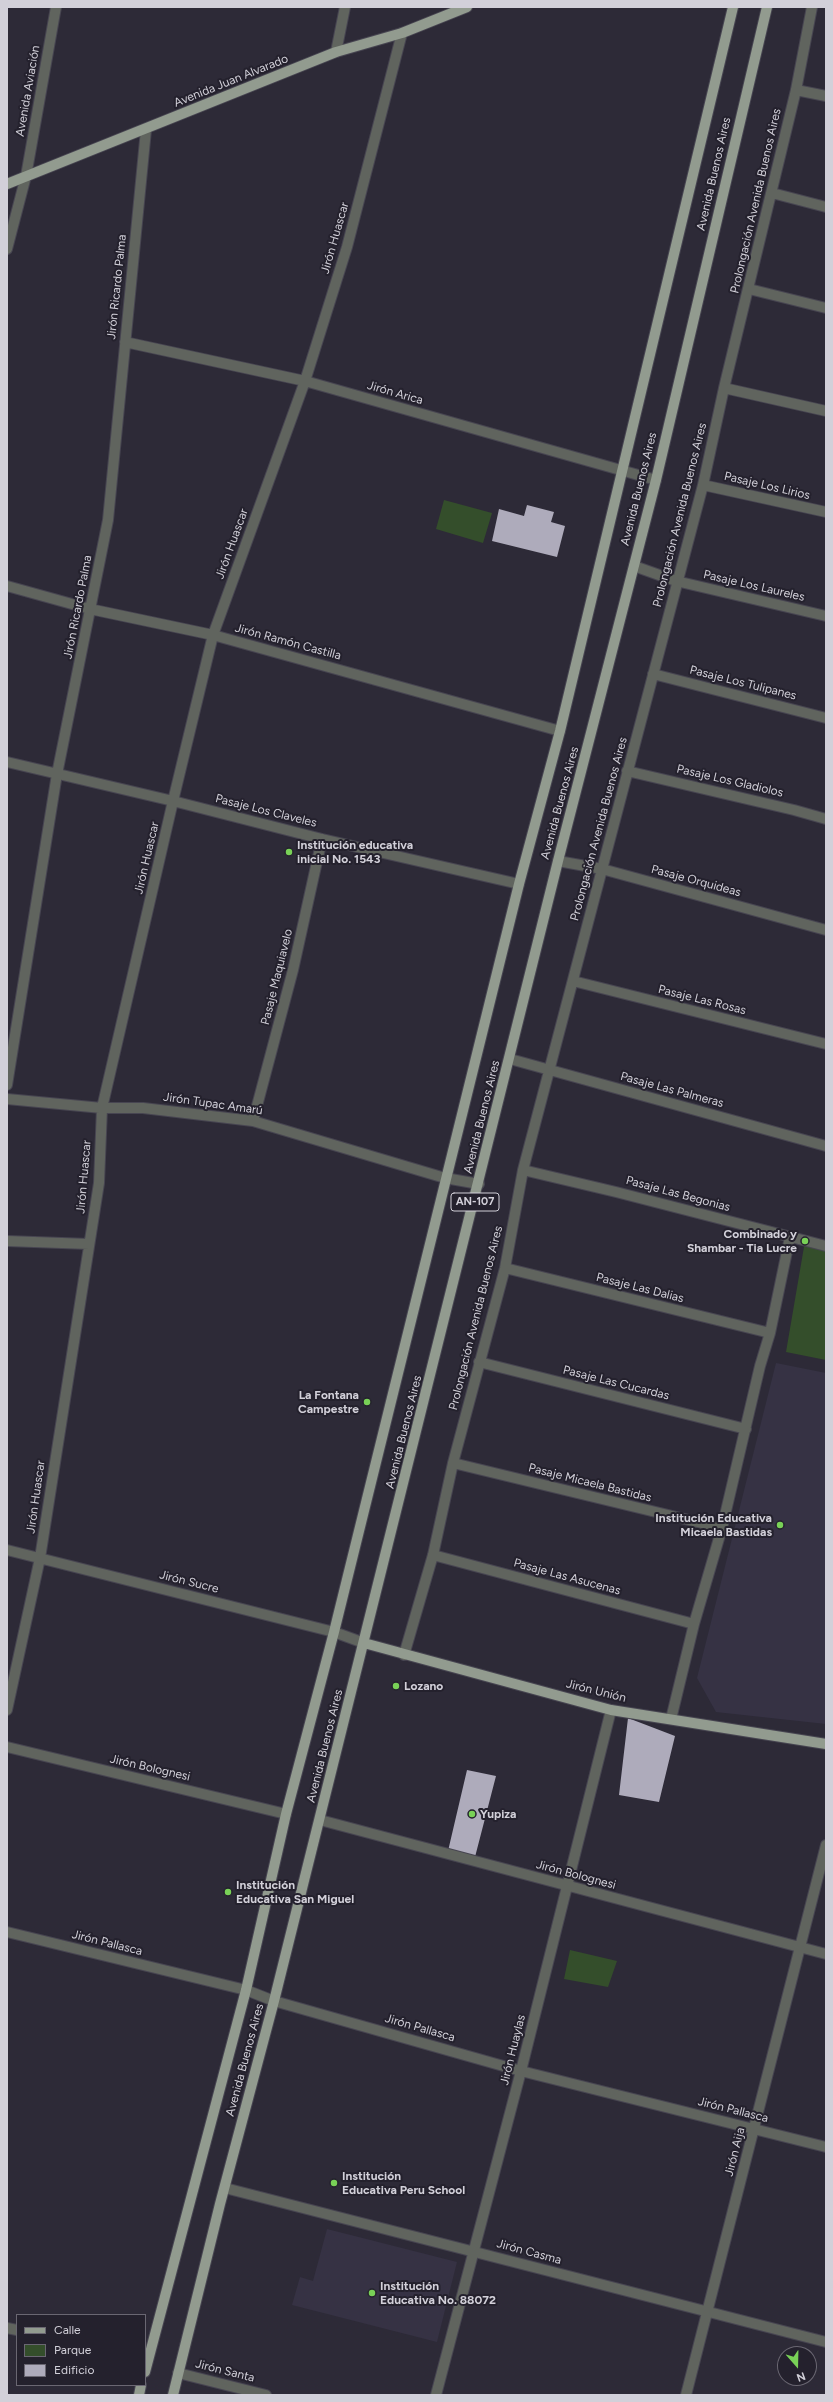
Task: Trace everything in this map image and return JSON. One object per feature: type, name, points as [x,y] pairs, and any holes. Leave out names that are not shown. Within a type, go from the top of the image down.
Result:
[{"type":"main road","name":"Avenida Juan Alvarado","points":[[7,184],[146,130],[336,52],[402,33],[467,7]]},
{"type":"main road","name":"Avenida Buenos Aires","points":[[146,2361],[246,1990],[286,1814],[334,1632],[445,1178],[519,884],[560,731],[733,7]]},
{"type":"main road","name":"Avenida Buenos Aires","points":[[173,2395],[320,1820],[558,861],[656,480],[767,7]]},
{"type":"main road","name":"Jirón Unión","points":[[364,1643],[404,1655],[440,1662],[612,1710],[826,1744]]},
{"type":"street","name":"Avenida Aviación","points":[[7,249],[26,176],[56,7]]},
{"type":"street","points":[[336,52],[345,7]]},
{"type":"street","name":"Prolongación Avenida Buenos Aires","points":[[404,1655],[433,1555],[453,1463],[505,1268],[523,1170],[552,1070],[573,981],[676,581],[703,485],[724,388],[796,90],[812,7]]},
{"type":"street","name":"Jirón Huascar","points":[[7,1710],[40,1558],[99,1183],[102,1108],[173,801],[213,635],[305,382],[347,247],[402,33]]},
{"type":"street","points":[[796,90],[826,96]]},
{"type":"street","name":"Jirón Ricardo Palma","points":[[7,1085],[57,774],[108,520],[146,130]]},
{"type":"street","points":[[772,193],[826,207]]},
{"type":"street","points":[[749,289],[826,308]]},
{"type":"street","name":"Jirón Arica","points":[[125,342],[305,382],[656,480]]},
{"type":"street","points":[[724,388],[826,412]]},
{"type":"street","name":"Pasaje Los Lirios","points":[[703,485],[826,512]]},
{"type":"street","name":"Pasaje Los Laureles","points":[[634,566],[676,581],[826,616]]},
{"type":"street","name":"Jirón Ramón Castilla","points":[[7,586],[90,609],[213,635],[560,731]]},
{"type":"street","name":"Pasaje Los Tulipanes","points":[[653,674],[826,718]]},
{"type":"street","name":"Pasaje Los Claveles","points":[[7,762],[173,801],[322,839],[519,884]]},
{"type":"street","name":"Pasaje Los Gladiolos","points":[[627,771],[794,810],[826,819]]},
{"type":"street","name":"Pasaje Maquiavelo","points":[[253,1121],[293,970],[322,839]]},
{"type":"street","name":"Pasaje Orquideas","points":[[558,861],[602,869],[826,930]]},
{"type":"street","name":"Pasaje Las Rosas","points":[[573,981],[826,1044]]},
{"type":"street","name":"Pasaje Las Palmeras","points":[[510,1059],[826,1146]]},
{"type":"street","name":"Jirón Tupac Amarú","points":[[7,1099],[102,1108],[143,1108],[253,1121],[445,1178],[479,1184]]},
{"type":"street","name":"Pasaje Las Begonias","points":[[523,1170],[616,1192],[826,1246]]},
{"type":"street","points":[[671,1719],[694,1624],[722,1528],[770,1333],[790,1237]]},
{"type":"street","points":[[7,1241],[89,1244]]},
{"type":"street","name":"Pasaje Las Dalias","points":[[505,1268],[770,1333]]},
{"type":"street","name":"Pasaje Las Cucardas","points":[[480,1362],[746,1429]]},
{"type":"street","name":"Pasaje Micaela Bastidas","points":[[453,1463],[722,1528]]},
{"type":"street","name":"Jirón Sucre","points":[[7,1550],[334,1632],[364,1643]]},
{"type":"street","name":"Pasaje Las Asucenas","points":[[433,1555],[694,1624]]},
{"type":"street","name":"Jirón Huaylas","points":[[436,2395],[522,2071],[612,1710]]},
{"type":"street","name":"Jirón Bolognesi","points":[[7,1747],[286,1814]]},
{"type":"street","name":"Jirón Bolognesi","points":[[320,1820],[826,1954]]},
{"type":"street","name":"Jirón Aija","points":[[686,2395],[826,1845]]},
{"type":"street","name":"Jirón Pallasca","points":[[7,1932],[246,1990],[274,2001],[522,2071],[755,2128],[826,2147]]},
{"type":"street","name":"Jirón Casma","points":[[225,2188],[826,2342]]},
{"type":"street","name":"Jirón Santa","points":[[178,2373],[266,2395]]},
{"type":"shaded area","name":"Institución Educativa Micaela Bastidas","points":[[776,1363],[826,1373],[826,1724],[716,1712],[697,1678]]},
{"type":"shaded area","name":"Institución Educativa No. 88072","points":[[327,2229],[457,2262],[437,2342],[292,2305],[300,2277],[313,2281]]},
{"type":"green space","points":[[444,500],[492,513],[483,543],[436,529]]},
{"type":"green space","points":[[805,1241],[826,1249],[826,1360],[786,1352]]},
{"type":"green space","points":[[570,1950],[617,1961],[608,1987],[564,1979]]},
{"type":"building","points":[[527,505],[554,512],[551,522],[565,526],[557,557],[492,541],[499,509],[524,516]]},
{"type":"building","points":[[628,1718],[675,1736],[659,1802],[619,1795]]},
{"type":"building","name":"Yupiza","points":[[467,1770],[496,1776],[475,1857],[448,1851]]},
{"type":"place","name":"Institución educativa inicial No. 1543","points":[[289,852]]},
{"type":"place","name":"Combinado y Shambar - Tia Lucre","points":[[805,1241]]},
{"type":"place","name":"La Fontana Campestre","points":[[367,1402]]},
{"type":"place","name":"Institución Educativa Micaela Bastidas","points":[[780,1525]]},
{"type":"place","name":"Lozano","points":[[396,1686]]},
{"type":"place","name":"Yupiza","points":[[472,1814]]},
{"type":"place","name":"Institución Educativa San Miguel","points":[[228,1892]]},
{"type":"place","name":"Institución Educativa Peru School","points":[[334,2183]]},
{"type":"place","name":"Institución Educativa No. 88072","points":[[372,2293]]}]
